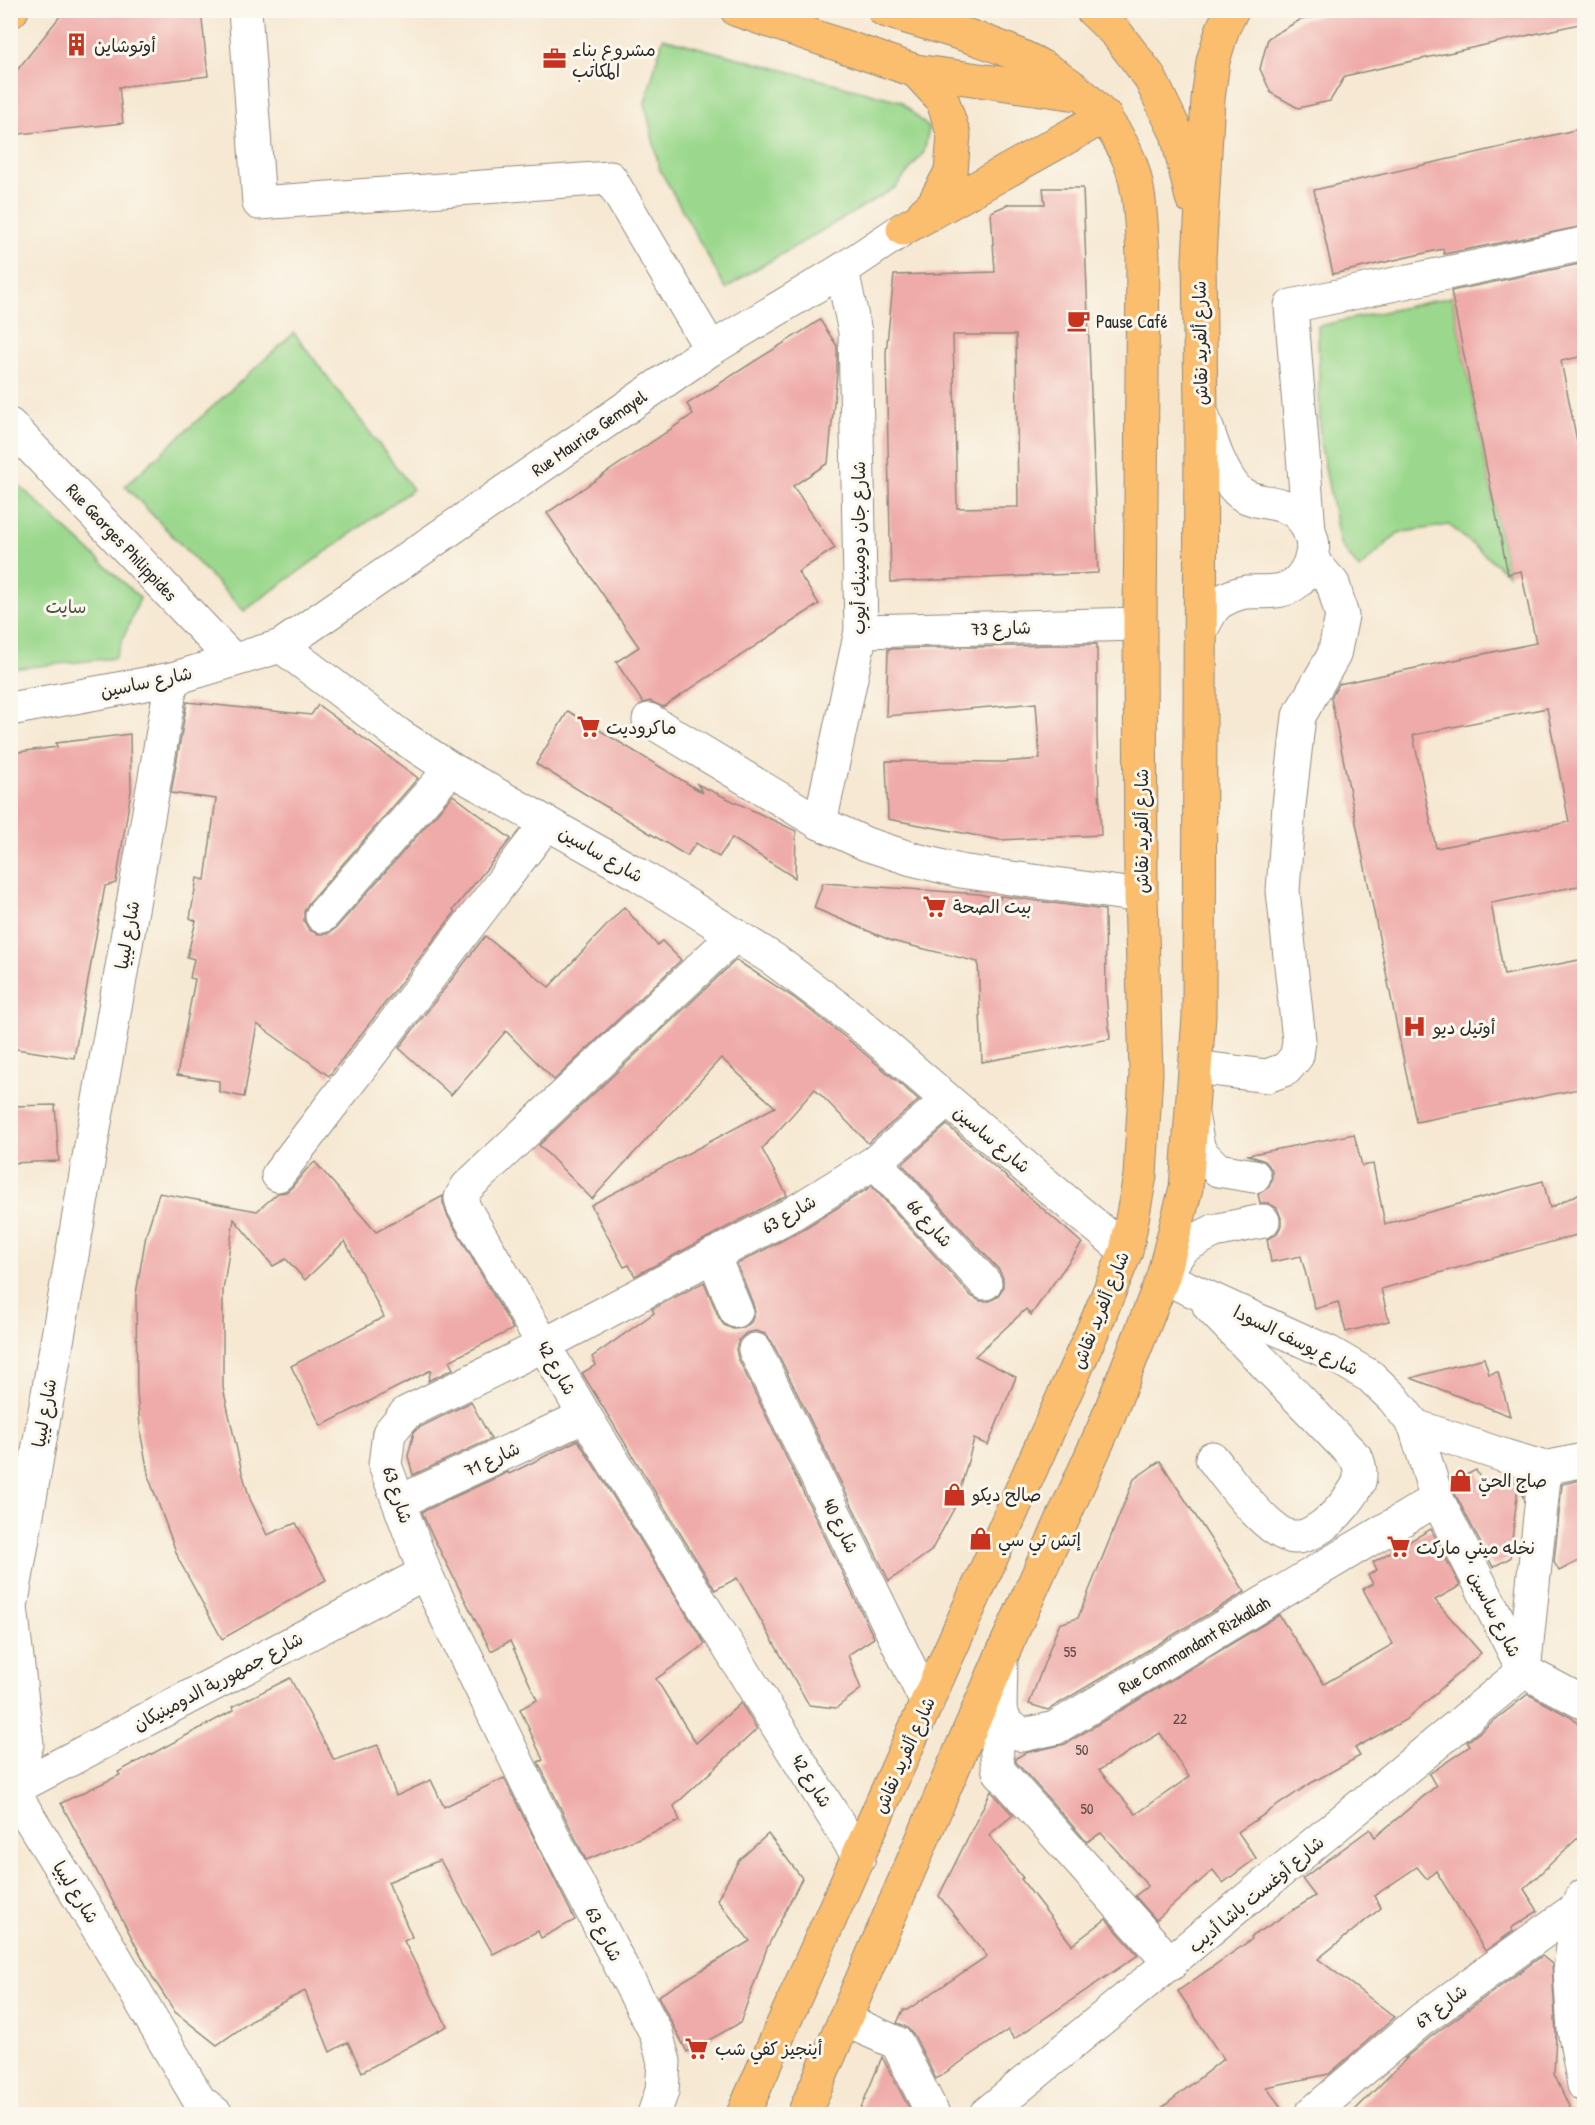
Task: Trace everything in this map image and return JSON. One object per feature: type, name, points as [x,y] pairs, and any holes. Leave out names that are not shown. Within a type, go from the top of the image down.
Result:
[{"type":"highway","points":[[737,10],[916,71],[1095,106]]},
{"type":"highway","points":[[884,10],[1012,51],[1053,73],[1095,106]]},
{"type":"highway","points":[[1092,10],[1117,34],[1149,76],[1177,134],[1193,201],[1199,259]]},
{"type":"highway","points":[[1199,259],[1213,61],[1223,27],[1232,10]]},
{"type":"highway","points":[[903,229],[933,205],[951,172],[954,135],[942,99],[916,71]]},
{"type":"highway","points":[[903,229],[1095,106]]},
{"type":"highway","name":"شارع ألفريد نقاش","points":[[742,2115],[1074,1374],[1126,1251],[1140,1176],[1146,1074],[1141,896],[1140,624],[1143,256],[1140,206],[1130,162],[1095,106]]},
{"type":"highway","name":"شارع ألفريد نقاش","points":[[804,2115],[1001,1657],[1105,1425],[1163,1277],[1186,1188],[1199,1017],[1201,409],[1199,259]]},
{"type":"street","points":[[244,10],[259,203],[610,178],[711,349]]},
{"type":"street","name":"Rue Maurice Gemayel","points":[[281,646],[711,349],[842,270],[903,229]]},
{"type":"street","points":[[1200,632],[1219,603],[1243,592],[1280,591],[1294,584],[1305,573],[1310,544],[1291,306],[1584,244]]},
{"type":"street","name":"شارع جان دومينيك أيوب","points":[[820,823],[861,632],[855,332],[842,270]]},
{"type":"street","points":[[1195,1067],[1268,1076],[1286,1069],[1297,1056],[1299,1040],[1283,891],[1299,716],[1334,655],[1342,616],[1333,584],[1310,544],[1301,517],[1290,508],[1253,499],[1235,488],[1216,455],[1201,409]]},
{"type":"street","name":"Rue Georges Philippides","points":[[10,424],[233,660]]},
{"type":"street","name":"شارع 73","points":[[861,632],[1140,624]]},
{"type":"street","name":"شارع ساسين","points":[[10,709],[172,679],[281,646],[399,735],[451,769],[639,875],[772,959],[857,1022],[947,1101],[1126,1251]]},
{"type":"street","name":"شارع ليبيا","points":[[172,679],[10,1607],[27,1744],[11,1790],[101,1933],[205,2110]]},
{"type":"street","points":[[649,720],[820,823],[866,844],[960,871],[1141,896]]},
{"type":"street","points":[[322,916],[451,769]]},
{"type":"street","points":[[278,1175],[547,823]]},
{"type":"street","name":"شارع 42","points":[[735,935],[466,1187],[461,1198],[463,1206],[585,1416],[859,1857]]},
{"type":"street","name":"شارع 63","points":[[654,2115],[662,2091],[664,2062],[656,2033],[559,1848],[425,1573],[386,1465],[389,1433],[406,1413],[544,1345],[790,1215],[875,1162],[947,1101]]},
{"type":"street","points":[[1191,1112],[1199,1151],[1218,1170],[1254,1176]]},
{"type":"street","name":"شارع 66","points":[[875,1162],[985,1283]]},
{"type":"street","points":[[1163,1277],[1183,1247],[1214,1231],[1263,1221]]},
{"type":"street","points":[[713,1255],[736,1311]]},
{"type":"street","name":"شارع يوسف السودا","points":[[1163,1277],[1330,1353],[1371,1377],[1393,1398],[1415,1426]]},
{"type":"street","points":[[1195,1292],[1358,1459],[1362,1472],[1356,1489],[1330,1521],[1313,1532],[1295,1538],[1280,1533],[1266,1523],[1212,1458]]},
{"type":"street","name":"شارع 40","points":[[756,1350],[927,1703]]},
{"type":"street","name":"شارع 71","points":[[399,1502],[585,1416]]},
{"type":"street","points":[[1415,1426],[1545,1468],[1584,1460]]},
{"type":"street","name":"شارع ساسين","points":[[1415,1426],[1437,1499],[1524,1671],[1584,1704]]},
{"type":"street","points":[[1524,1671],[1545,1468]]},
{"type":"street","name":"Rue Commandant Rizkallah","points":[[1008,1726],[1023,1735],[1054,1728],[1437,1499]]},
{"type":"street","name":"شارع جمهورية الدومينيكان","points":[[11,1790],[425,1573]]},
{"type":"street","points":[[1001,1657],[1000,1711],[1008,1726],[1000,1737],[996,1754],[999,1771],[1171,1964]]},
{"type":"street","name":"شارع أوغست باشا أديب","points":[[986,2115],[1524,1671]]},
{"type":"street","points":[[1581,1899],[1570,1970],[1574,2030],[1584,2085]]},
{"type":"street","name":"شارع 67","points":[[1311,2115],[1421,2020],[1581,1899]]},
{"type":"street","points":[[845,2019],[897,2043],[933,2115]]},
{"type":"green space","points":[[663,38],[900,101],[929,128],[924,152],[895,188],[726,289],[659,168],[645,103]]},
{"type":"green space","points":[[1452,297],[1508,574],[1449,525],[1398,533],[1359,569],[1340,544],[1320,442],[1318,326]]},
{"type":"green space","points":[[294,333],[413,489],[244,611],[125,486]]},
{"type":"green space","name":"سايت","points":[[11,478],[140,598],[115,658],[11,669]]},
{"type":"building","name":"أوتوشاين","points":[[65,10],[201,10],[208,76],[119,87],[123,123],[10,135],[10,79]]},
{"type":"building","points":[[1346,10],[1584,10],[1584,23],[1345,76],[1330,101],[1298,108],[1271,93],[1260,69],[1268,38],[1300,20]]},
{"type":"building","points":[[1584,128],[1584,226],[1444,254],[1443,249],[1333,274],[1314,190]]},
{"type":"building","points":[[1043,188],[1083,188],[1098,573],[891,582],[886,353],[894,275],[995,272],[991,212],[1009,204],[1045,204]],"holes":[[[953,335],[1016,335],[1018,507],[957,508]]]},
{"type":"building","points":[[1584,263],[1584,356],[1561,361],[1584,476],[1584,885],[1491,903],[1504,975],[1584,959],[1584,1088],[1416,1122],[1331,698],[1339,684],[1536,643],[1521,571],[1508,574],[1451,291]],"holes":[[[1547,708],[1569,822],[1436,848],[1413,735]]]},
{"type":"building","points":[[820,320],[837,346],[837,372],[828,463],[793,486],[835,548],[798,572],[819,604],[663,707],[650,701],[643,703],[616,662],[639,647],[547,513],[693,414],[687,404]]},
{"type":"building","points":[[1097,644],[1097,738],[1101,835],[1000,840],[888,819],[886,761],[1002,762],[1040,759],[1036,703],[886,716],[888,649]]},
{"type":"building","points":[[187,702],[311,715],[318,705],[418,778],[308,904],[304,912],[304,921],[309,930],[318,934],[327,934],[336,928],[453,795],[511,839],[453,910],[455,912],[329,1076],[257,1024],[244,1097],[219,1092],[219,1081],[177,1075],[195,979],[190,978],[194,959],[187,957],[196,921],[190,918],[197,878],[205,880],[216,799],[171,793]]},
{"type":"building","points":[[568,711],[703,793],[697,784],[796,831],[795,878],[732,838],[719,857],[696,843],[687,856],[536,764]]},
{"type":"building","points":[[130,734],[131,791],[116,883],[105,886],[74,1058],[10,1048],[10,753],[57,747],[56,743]]},
{"type":"building","points":[[823,883],[979,894],[1000,899],[1000,896],[1105,910],[1106,994],[1110,1039],[982,1062],[978,962],[892,941],[814,908]]},
{"type":"building","points":[[624,907],[657,945],[662,941],[681,960],[554,1080],[506,1031],[451,1095],[399,1048],[485,936],[549,987]]},
{"type":"building","points":[[736,960],[793,997],[845,1037],[919,1100],[868,1143],[815,1089],[762,1149],[787,1195],[635,1276],[629,1265],[624,1267],[591,1205],[775,1107],[721,1058],[592,1199],[539,1145]]},
{"type":"building","points":[[55,1105],[59,1161],[10,1163],[10,1106]]},
{"type":"building","points":[[947,1125],[1082,1243],[1031,1315],[1026,1309],[975,1356],[1016,1377],[988,1445],[974,1439],[956,1505],[931,1551],[889,1581],[772,1342],[765,1334],[756,1331],[746,1333],[739,1340],[736,1349],[738,1358],[874,1638],[848,1655],[861,1689],[836,1708],[809,1705],[737,1578],[715,1590],[582,1373],[596,1365],[592,1357],[654,1313],[652,1309],[704,1282],[724,1325],[733,1329],[744,1328],[751,1322],[755,1313],[737,1264],[800,1231],[872,1186],[971,1296],[980,1301],[990,1301],[997,1297],[1003,1288],[1003,1278],[999,1270],[902,1164]]},
{"type":"building","points":[[1354,1134],[1362,1166],[1373,1164],[1385,1224],[1543,1181],[1550,1208],[1584,1191],[1584,1233],[1381,1289],[1389,1321],[1346,1332],[1338,1302],[1315,1309],[1301,1256],[1271,1262],[1267,1239],[1276,1235],[1281,1226],[1281,1218],[1277,1208],[1268,1203],[1260,1203],[1258,1194],[1269,1187],[1272,1170],[1265,1161],[1248,1155]]},
{"type":"building","points":[[315,1162],[376,1232],[443,1196],[447,1215],[513,1329],[449,1361],[453,1369],[428,1381],[431,1370],[321,1426],[291,1366],[384,1317],[345,1241],[305,1280],[286,1259],[273,1266],[234,1219],[223,1291],[223,1388],[242,1472],[250,1499],[267,1535],[296,1523],[326,1580],[222,1639],[179,1560],[149,1478],[141,1436],[137,1394],[136,1294],[146,1235],[159,1193],[257,1211],[278,1193],[286,1192],[292,1187]]},
{"type":"building","points":[[1484,1358],[1489,1374],[1498,1372],[1510,1416],[1411,1378]]},
{"type":"building","points":[[471,1402],[491,1439],[413,1475],[408,1456],[414,1432]]},
{"type":"building","points":[[578,1440],[705,1644],[656,1679],[696,1743],[741,1703],[757,1729],[674,1806],[680,1821],[586,1860],[538,1762],[543,1760],[520,1709],[537,1700],[510,1641],[491,1651],[422,1512],[508,1472],[509,1474]]},
{"type":"building","points":[[1160,1461],[1245,1592],[1048,1710],[1029,1704],[1059,1624],[1078,1618],[1134,1479]]},
{"type":"building","points":[[1476,1470],[1481,1480],[1512,1478],[1519,1480],[1518,1486],[1524,1485],[1523,1497],[1518,1487],[1510,1558],[1493,1567],[1454,1492],[1452,1482]]},
{"type":"building","points":[[1584,1479],[1584,1558],[1559,1571],[1554,1562],[1562,1484]]},
{"type":"building","points":[[1431,1529],[1460,1586],[1435,1600],[1481,1653],[1407,1719],[1355,1748],[1360,1756],[1311,1783],[1238,1832],[1256,1858],[1223,1883],[1213,1870],[1156,1920],[1135,1896],[1148,1886],[1101,1833],[1087,1842],[1016,1762],[1016,1758],[1025,1753],[1065,1744],[1279,1615],[1324,1684],[1393,1644],[1363,1589],[1373,1584],[1368,1575],[1377,1570],[1373,1562]],"holes":[[[1160,1733],[1189,1777],[1136,1814],[1099,1770]]]},
{"type":"building","points":[[290,1678],[334,1760],[378,1745],[396,1796],[431,1780],[444,1807],[504,1778],[575,1920],[541,1938],[538,1931],[493,1954],[440,1860],[388,1882],[412,1937],[404,1941],[447,2026],[362,2072],[348,2042],[330,2052],[305,1991],[267,2010],[217,2045],[175,2012],[153,1978],[61,1803],[120,1775],[118,1772],[234,1710],[232,1707]]},
{"type":"building","points":[[1528,1694],[1572,1718],[1584,1730],[1584,1832],[1524,1889],[1538,1911],[1511,1928],[1513,1931],[1485,1951],[1436,1871],[1427,1879],[1417,1867],[1374,1896],[1381,1908],[1318,1959],[1395,2017],[1329,2074],[1266,2087],[1287,2115],[1153,2115],[1223,2059],[1178,1991],[1252,1939],[1251,1937],[1315,1896],[1302,1879],[1370,1829],[1375,1837],[1436,1786],[1429,1774],[1470,1746],[1467,1742]]},
{"type":"building","points":[[991,1791],[1013,1815],[989,1835],[1072,1945],[1106,1919],[1138,1955],[1014,2039],[1008,2030],[936,2079],[914,2035],[905,2026],[897,2023],[903,2010],[907,2010],[987,1956],[939,1896]]},
{"type":"building","points":[[768,1834],[802,1878],[767,1948],[740,2023],[687,2052],[658,1996],[750,1941],[717,1900],[739,1860]]},
{"type":"building","points":[[1542,1956],[1552,1964],[1556,2034],[1554,2074],[1573,2115],[1350,2115],[1407,2058],[1405,2058]]},
{"type":"building","points":[[882,2057],[910,2110],[908,2115],[858,2115]]},
{"type":"place","name":"أوتوشاين","points":[[76,45]]},
{"type":"place","name":"مشروع بناء المكاتب","points":[[554,59]]},
{"type":"place","name":"Pause Café","points":[[1078,321]]},
{"type":"place","name":"ماكروديت","points":[[588,727]]},
{"type":"place","name":"بيت الصحة","points":[[935,906]]},
{"type":"place","name":"أوتيل ديو","points":[[1415,1027]]},
{"type":"place","name":"صاج الحيّ","points":[[1460,1480]]},
{"type":"place","name":"صالح ديكو","points":[[954,1494]]},
{"type":"place","name":"إتش تي سي","points":[[980,1539]]},
{"type":"place","name":"نخله ميني ماركت","points":[[1398,1547]]},
{"type":"place","name":"أينجيز كفي شب","points":[[697,2048]]}]
